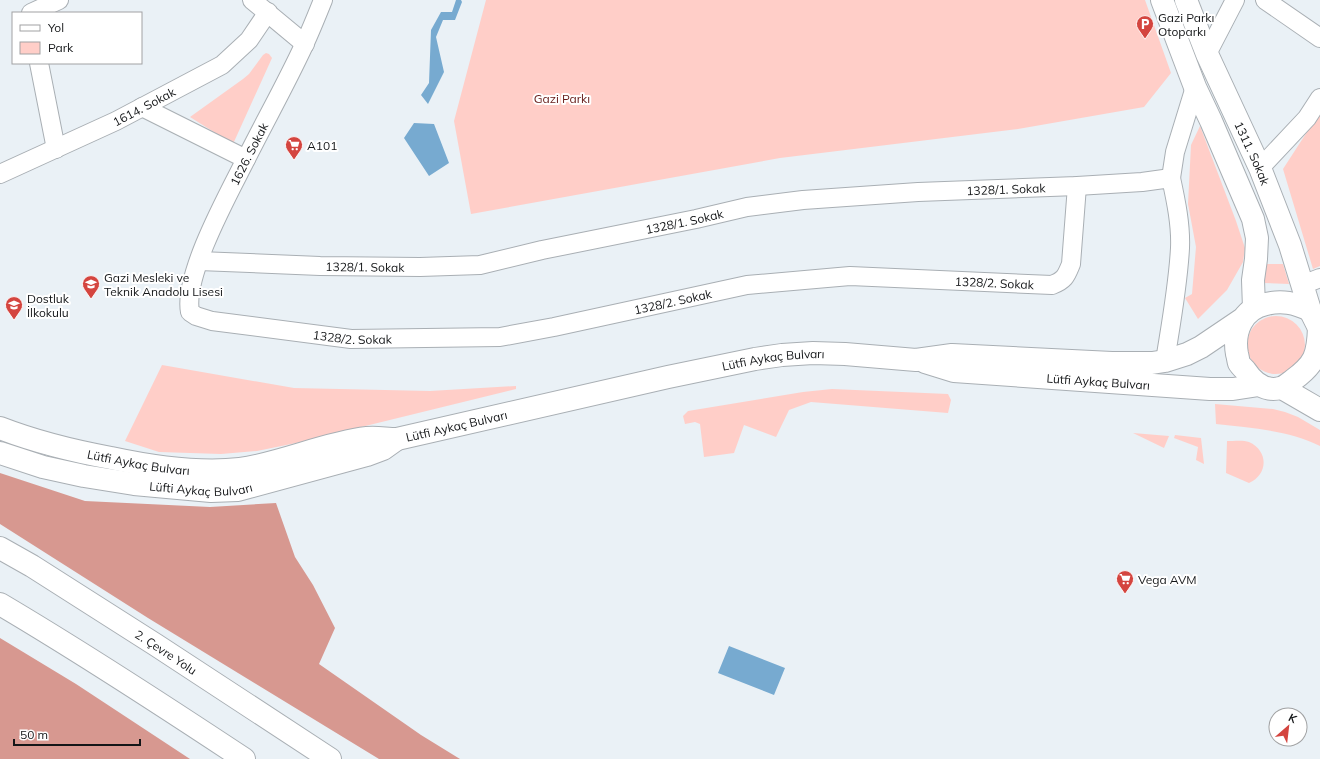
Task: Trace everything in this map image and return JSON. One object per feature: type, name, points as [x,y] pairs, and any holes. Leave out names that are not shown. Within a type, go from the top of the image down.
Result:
[{"type":"main road","name":"1311. Sokak","points":[[1162,0],[1195,87],[1211,120],[1253,219],[1257,238],[1256,259],[1247,314]]},
{"type":"main road","name":"1311. Sokak","points":[[1186,0],[1206,54],[1260,168],[1290,245],[1311,282],[1316,323]]},
{"type":"main road","points":[[1272,302],[1285,302],[1298,305],[1316,323],[1317,351],[1314,359],[1306,371],[1282,388],[1270,389],[1259,385],[1250,378],[1239,363],[1236,348],[1238,332],[1247,314],[1272,302]]},
{"type":"main road","name":"Lütfi Aykaç Bulvarı","points":[[916,360],[952,355],[1112,363],[1152,363],[1187,354],[1247,314]]},
{"type":"main road","name":"Lütfi Aykaç Bulvarı","points":[[6,429],[82,453],[143,465],[215,471],[268,463],[343,443],[368,438],[397,440],[668,377],[782,355],[813,353],[845,354],[916,360],[954,371],[1210,389],[1233,389],[1259,385]]},
{"type":"main road","points":[[1282,388],[1320,410]]},
{"type":"main road","name":"Lüfti Aykaç Bulvarı","points":[[0,453],[43,467],[84,476],[134,484],[225,491],[249,487],[367,455],[383,449],[397,440]]},
{"type":"main road","name":"2. Çevre Yolu","points":[[0,548],[32,566],[156,645],[330,759]]},
{"type":"main road","points":[[0,604],[41,628],[244,759]]},
{"type":"street","points":[[27,0],[30,12]]},
{"type":"street","points":[[32,12],[59,0]]},
{"type":"street","points":[[252,0],[304,44]]},
{"type":"street","name":"1626. Sokak","points":[[190,312],[189,294],[199,261],[217,215],[304,44],[323,0]]},
{"type":"street","points":[[1206,54],[1234,0]]},
{"type":"street","points":[[1265,0],[1320,38]]},
{"type":"street","name":"1614. Sokak","points":[[0,174],[116,121],[222,65],[249,40],[268,12]]},
{"type":"street","points":[[40,64],[56,149]]},
{"type":"street","points":[[1165,360],[1175,301],[1180,247],[1176,201],[1171,178],[1175,152],[1195,87]]},
{"type":"street","points":[[1260,168],[1307,118],[1320,98]]},
{"type":"street","points":[[142,107],[246,159]]},
{"type":"street","name":"1328/1. Sokak","points":[[199,261],[320,266],[420,267],[480,265],[542,250],[688,221],[747,207],[803,200],[918,192],[1077,186],[1142,182],[1171,178]]},
{"type":"street","name":"1328/2. Sokak","points":[[190,312],[196,316],[212,321],[351,339],[500,337],[763,283],[850,276],[1052,285],[1061,282],[1067,275],[1071,264],[1077,186]]},
{"type":"green space","name":"Gazi Parkı","points":[[486,0],[1145,0],[1171,73],[1144,107],[1018,129],[780,158],[471,214],[454,121]]},
{"type":"green space","points":[[266,53],[272,58],[233,144],[190,117],[249,74]]},
{"type":"green space","points":[[1320,112],[1320,266],[1313,269],[1283,169]]},
{"type":"green space","points":[[1200,126],[1245,248],[1243,262],[1227,290],[1198,319],[1185,298],[1192,294],[1196,247],[1188,204],[1191,145]]},
{"type":"green space","points":[[1267,264],[1283,264],[1289,284],[1263,283]]},
{"type":"green space","points":[[1276,316],[1287,318],[1300,329],[1303,334],[1305,345],[1303,356],[1292,369],[1287,372],[1276,374],[1265,372],[1252,361],[1249,356],[1247,345],[1249,334],[1260,321],[1265,318]]},
{"type":"green space","points":[[162,365],[294,388],[430,391],[516,386],[516,389],[296,443],[257,451],[221,454],[159,452],[125,441]]},
{"type":"green space","points":[[832,389],[948,394],[951,400],[948,413],[811,402],[789,410],[776,437],[744,425],[734,453],[704,457],[700,424],[695,422],[685,424],[683,416],[688,411],[803,392]]},
{"type":"green space","points":[[1215,404],[1273,409],[1298,417],[1320,430],[1320,446],[1295,436],[1282,433],[1256,428],[1216,424]]},
{"type":"green space","points":[[1133,433],[1169,436],[1164,448]]},
{"type":"green space","points":[[1175,435],[1201,438],[1204,464],[1196,460],[1198,447],[1174,438]]},
{"type":"green space","points":[[1227,441],[1249,442],[1256,446],[1260,451],[1264,463],[1263,469],[1255,479],[1249,483],[1226,473]]},
{"type":"shaded area","points":[[0,473],[85,501],[210,507],[276,503],[295,557],[313,585],[335,628],[319,664],[421,735],[460,759],[379,759],[148,618],[0,524]]},
{"type":"shaded area","points":[[0,638],[76,684],[190,759],[0,759]]},
{"type":"water","points":[[456,0],[461,0],[462,2],[455,20],[443,20],[436,37],[444,72],[428,104],[421,95],[429,83],[431,30],[441,12],[452,12]]},
{"type":"water","points":[[414,123],[434,124],[449,163],[429,176],[404,138]]},
{"type":"water","points":[[729,646],[785,668],[774,695],[718,673]]},
{"type":"place","name":"Gazi Parkı Otoparkı","points":[[1145,39]]},
{"type":"place","name":"A101","points":[[294,160]]},
{"type":"place","name":"Gazi Mesleki ve Teknik Anadolu Lisesi","points":[[91,299]]},
{"type":"place","name":"Dostluk İlkokulu","points":[[14,320]]},
{"type":"place","name":"Vega AVM","points":[[1125,594]]}]
